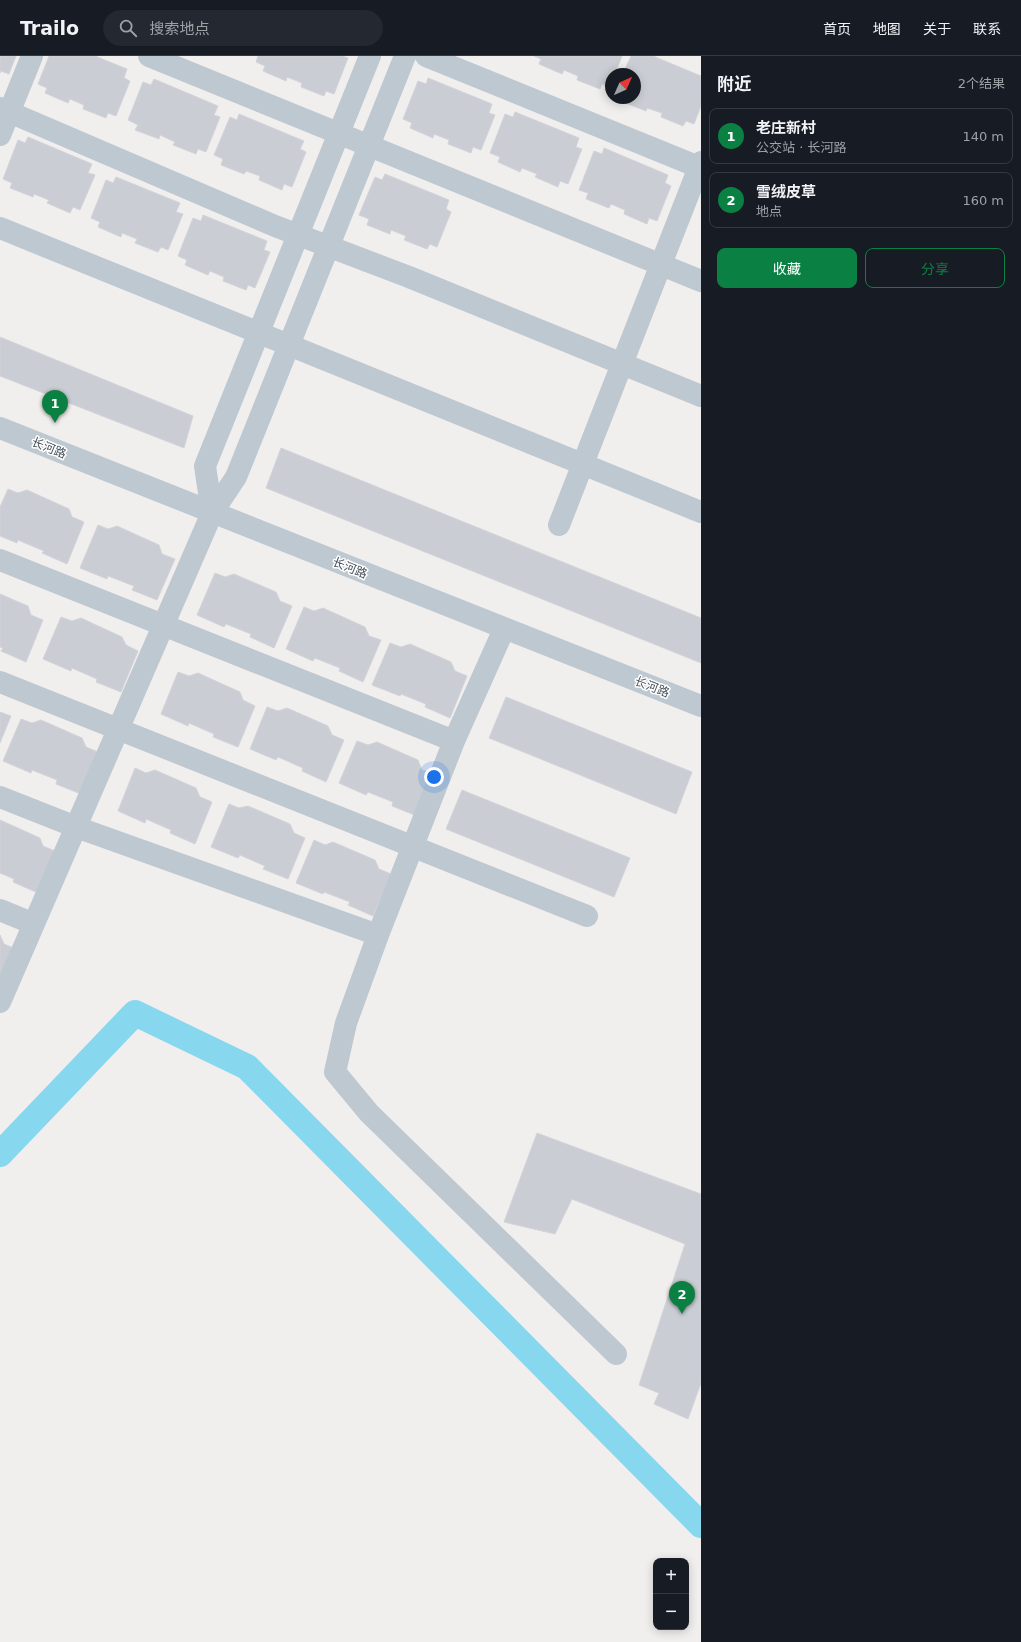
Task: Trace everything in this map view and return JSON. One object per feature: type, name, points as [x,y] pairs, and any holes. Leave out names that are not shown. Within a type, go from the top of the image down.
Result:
[{"type":"street","points":[[0,135],[5,110],[32,56]]},
{"type":"street","points":[[149,56],[701,281]]},
{"type":"street","points":[[212,513],[205,466],[370,56]]},
{"type":"street","points":[[0,1002],[212,513],[236,477],[405,56]]},
{"type":"street","points":[[426,56],[700,166],[559,525]]},
{"type":"street","points":[[5,110],[298,235],[409,277],[701,396]]},
{"type":"street","points":[[0,228],[701,512]]},
{"type":"street","name":"长河路","points":[[0,428],[701,706]]},
{"type":"street","points":[[0,560],[454,741]]},
{"type":"street","points":[[504,629],[454,741],[378,935],[346,1023],[335,1072],[369,1113],[616,1354]]},
{"type":"street","points":[[0,682],[587,916]]},
{"type":"street","points":[[0,796],[76,827],[378,935]]},
{"type":"street","points":[[0,910],[34,924]]},
{"type":"building","points":[[0,56],[16,56],[9,74],[1,71],[0,73]]},
{"type":"building","points":[[49,56],[95,56],[127,69],[124,78],[130,81],[116,116],[108,113],[106,118],[83,109],[84,105],[70,99],[68,103],[45,93],[47,88],[38,84]]},
{"type":"building","points":[[258,56],[342,56],[348,58],[334,94],[326,91],[324,96],[301,87],[302,83],[287,77],[286,81],[263,71],[265,66],[256,62]]},
{"type":"building","points":[[534,56],[622,56],[617,68],[605,68],[605,85],[602,84],[600,89],[577,80],[578,76],[564,70],[562,74],[539,64],[541,59]]},
{"type":"building","points":[[631,56],[653,56],[701,76],[701,106],[694,124],[686,121],[683,126],[661,117],[662,113],[647,108],[646,111],[628,104],[641,104],[641,68],[626,68]]},
{"type":"building","points":[[428,78],[492,104],[489,113],[495,115],[481,150],[473,147],[471,153],[448,144],[449,140],[434,134],[433,138],[410,128],[412,123],[403,119],[418,81],[426,84]]},
{"type":"building","points":[[154,79],[218,106],[214,115],[220,117],[206,152],[198,149],[196,154],[173,145],[175,142],[160,135],[159,139],[135,130],[138,125],[128,120],[143,82],[151,85]]},
{"type":"building","points":[[515,112],[579,138],[576,147],[582,149],[568,184],[560,181],[558,187],[535,177],[537,174],[522,168],[520,172],[498,162],[500,157],[490,153],[505,114],[513,117]]},
{"type":"building","points":[[239,114],[304,141],[300,149],[306,152],[292,187],[284,184],[282,190],[259,180],[260,176],[246,171],[244,174],[221,165],[223,159],[214,155],[230,117],[237,120]]},
{"type":"building","points":[[28,137],[92,164],[88,173],[95,175],[80,210],[73,207],[70,213],[47,203],[49,200],[34,194],[33,197],[10,188],[12,183],[3,179],[18,140],[25,143]]},
{"type":"building","points":[[604,148],[668,175],[665,183],[671,186],[657,221],[649,218],[647,224],[624,214],[625,210],[611,204],[609,208],[586,199],[588,193],[579,190],[594,151],[602,154]]},
{"type":"building","points":[[385,174],[449,200],[446,209],[451,212],[437,247],[430,244],[427,249],[404,240],[406,236],[391,230],[390,234],[367,225],[369,219],[359,215],[375,177],[382,180]]},
{"type":"building","points":[[116,177],[180,203],[176,212],[183,214],[168,250],[161,247],[158,252],[135,243],[137,239],[122,233],[121,237],[98,227],[100,222],[91,218],[106,180],[113,183]]},
{"type":"building","points":[[203,215],[267,241],[264,250],[270,252],[255,288],[248,285],[246,290],[223,281],[224,277],[210,271],[208,275],[185,265],[187,260],[178,256],[193,218],[201,221]]},
{"type":"building","points":[[0,337],[193,416],[184,448],[0,376]]},
{"type":"building","points":[[281,448],[701,618],[701,663],[266,488]]},
{"type":"building","points":[[8,489],[18,493],[27,490],[69,509],[72,517],[84,522],[67,564],[42,553],[44,551],[18,540],[17,543],[0,536],[0,507]]},
{"type":"building","points":[[98,525],[108,529],[117,526],[159,545],[162,554],[175,559],[157,600],[132,590],[134,586],[108,576],[107,579],[80,568]]},
{"type":"building","points":[[215,573],[225,577],[234,574],[276,592],[280,601],[292,606],[274,648],[250,637],[251,634],[226,624],[224,627],[197,615]]},
{"type":"building","points":[[0,594],[28,606],[31,615],[43,620],[26,662],[1,651],[3,648],[0,647]]},
{"type":"building","points":[[304,607],[314,611],[323,608],[365,627],[369,636],[381,640],[363,682],[339,671],[340,668],[315,658],[313,661],[286,649]]},
{"type":"building","points":[[61,617],[72,621],[81,618],[122,637],[126,645],[138,651],[121,692],[96,682],[97,679],[72,668],[71,671],[43,659]]},
{"type":"building","points":[[390,643],[401,647],[410,644],[451,662],[455,671],[467,676],[450,718],[425,707],[426,704],[372,685]]},
{"type":"building","points":[[178,672],[189,676],[198,673],[240,692],[243,700],[255,706],[238,747],[213,737],[214,734],[189,723],[188,726],[161,714]]},
{"type":"building","points":[[506,697],[692,772],[676,814],[489,738]]},
{"type":"building","points":[[267,707],[278,711],[287,708],[328,726],[332,735],[344,740],[326,782],[302,771],[303,768],[278,757],[276,760],[250,749]]},
{"type":"building","points":[[0,712],[11,716],[0,743]]},
{"type":"building","points":[[21,719],[32,723],[41,720],[82,738],[86,747],[98,752],[81,794],[56,784],[57,780],[32,770],[31,773],[3,761]]},
{"type":"building","points":[[357,741],[368,745],[377,742],[418,760],[422,770],[434,774],[417,816],[392,806],[393,802],[368,792],[366,795],[339,783]]},
{"type":"building","points":[[135,768],[146,773],[155,770],[196,788],[200,797],[212,802],[195,844],[170,833],[171,830],[146,819],[145,823],[118,811]]},
{"type":"building","points":[[462,790],[630,858],[614,897],[446,829]]},
{"type":"building","points":[[229,804],[239,808],[248,806],[290,824],[294,833],[305,838],[288,879],[263,869],[265,866],[240,855],[238,858],[211,847]]},
{"type":"building","points":[[0,820],[40,838],[43,846],[55,851],[38,893],[13,882],[14,879],[0,873]]},
{"type":"building","points":[[314,840],[325,845],[333,842],[375,860],[379,869],[391,874],[373,916],[348,905],[350,902],[324,892],[323,894],[296,883]]},
{"type":"building","points":[[0,935],[4,944],[16,949],[0,987]]},
{"type":"building","points":[[537,1133],[701,1194],[701,1383],[688,1419],[654,1404],[659,1393],[639,1385],[685,1244],[572,1199],[555,1234],[504,1222]]},
{"type":"waterway","points":[[0,1154],[135,1013],[247,1067],[701,1525]]},
{"type":"place","name":"老庄新村","points":[[55,423]]},
{"type":"place","name":"雪绒皮草","points":[[682,1314]]}]
